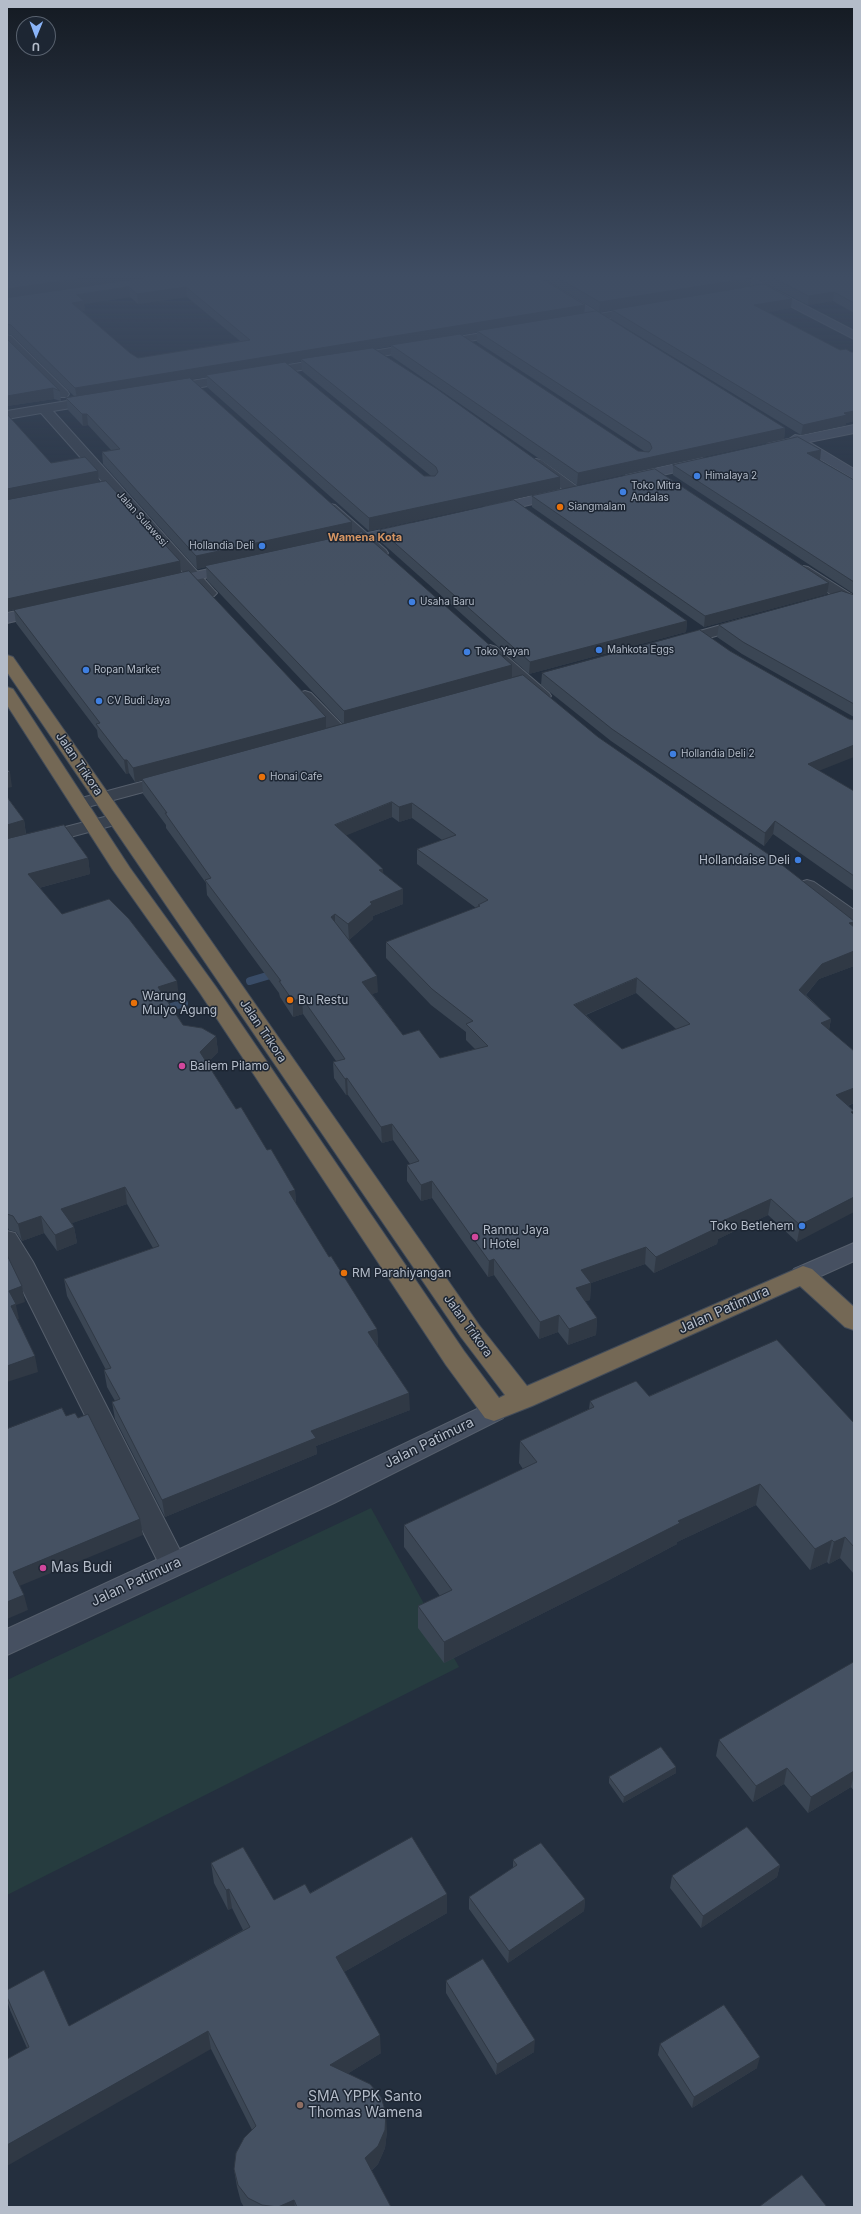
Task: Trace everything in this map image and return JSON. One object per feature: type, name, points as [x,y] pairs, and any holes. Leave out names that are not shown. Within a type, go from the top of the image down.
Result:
[{"type":"highway","name":"Jalan Trikora","points":[[7,660],[470,1331],[523,1399]]},
{"type":"highway","name":"Jalan Trikora","points":[[7,692],[94,824],[122,870],[208,991],[455,1358],[494,1411]]},
{"type":"highway","points":[[22,714],[42,709]]},
{"type":"highway","points":[[803,1275],[854,1321]]},
{"type":"highway","name":"Jalan Patimura","points":[[494,1411],[803,1275]]},
{"type":"main road","points":[[760,449],[854,429]]},
{"type":"main road","points":[[784,432],[854,475]]},
{"type":"main road","points":[[618,481],[715,459]]},
{"type":"main road","points":[[478,512],[589,487]]},
{"type":"main road","points":[[325,547],[425,524]]},
{"type":"main road","points":[[154,585],[247,564]]},
{"type":"main road","points":[[7,618],[61,606]]},
{"type":"main road","name":"Jalan Patimura","points":[[803,1275],[854,1252]]},
{"type":"main road","name":"Jalan Patimura","points":[[7,1643],[173,1564],[324,1495],[494,1411]]},
{"type":"street","points":[[49,380],[72,404]]},
{"type":"street","points":[[156,390],[217,380]]},
{"type":"street","points":[[194,384],[206,395]]},
{"type":"street","points":[[7,415],[111,398]]},
{"type":"street","name":"Jalan Sulawesi","points":[[44,409],[220,605]]},
{"type":"street","points":[[524,455],[574,491]]},
{"type":"street","points":[[655,472],[675,485]]},
{"type":"street","points":[[96,488],[111,484]]},
{"type":"street","points":[[323,501],[393,564]]},
{"type":"street","points":[[516,504],[535,517]]},
{"type":"street","points":[[791,562],[849,600]]},
{"type":"street","points":[[821,602],[849,600]]},
{"type":"street","points":[[664,646],[762,619]]},
{"type":"street","points":[[683,622],[719,647]]},
{"type":"street","points":[[481,642],[520,685],[557,707]]},
{"type":"street","points":[[520,685],[550,677]]},
{"type":"street","points":[[296,686],[340,733]]},
{"type":"street","points":[[80,804],[186,775]]},
{"type":"street","points":[[7,848],[116,819]]},
{"type":"street","points":[[791,875],[854,919]]},
{"type":"street","points":[[7,1239],[24,1269],[173,1564]]},
{"type":"green space","points":[[371,1508],[459,1667],[7,1895],[7,1680]]},
{"type":"building","points":[[7,380],[49,380],[60,391],[53,388],[7,396]]},
{"type":"building","points":[[67,380],[122,380],[75,388]]},
{"type":"building","points":[[176,380],[193,380],[352,522],[196,556],[102,452],[120,449],[87,414],[82,414],[66,398]]},
{"type":"building","points":[[212,380],[307,380],[424,476],[435,476],[438,472],[436,467],[328,380],[423,380],[560,477],[369,518]]},
{"type":"building","points":[[443,380],[530,380],[638,451],[649,452],[652,448],[650,443],[553,380],[708,380],[785,428],[578,473]]},
{"type":"building","points":[[729,380],[854,380],[854,411],[844,413],[847,415],[803,425]]},
{"type":"building","points":[[7,414],[51,463],[85,457],[98,471],[7,489]]},
{"type":"building","points":[[798,437],[821,450],[807,453],[854,480],[854,582],[673,465]]},
{"type":"building","points":[[655,469],[829,583],[705,616],[532,496]]},
{"type":"building","points":[[106,481],[180,561],[7,599],[7,500]]},
{"type":"building","points":[[514,500],[687,621],[530,662],[380,530]]},
{"type":"building","points":[[362,532],[512,665],[344,711],[205,566]]},
{"type":"building","points":[[189,571],[326,717],[133,768],[127,760],[124,760],[96,724],[100,723],[14,610]]},
{"type":"building","points":[[842,591],[854,595],[854,704],[743,642],[719,625]]},
{"type":"building","points":[[700,630],[730,651],[849,719],[854,720],[854,745],[808,764],[854,791],[854,876],[775,821],[765,833],[612,729],[542,673]]},
{"type":"building","points":[[523,675],[598,737],[768,854],[854,921],[849,923],[854,927],[854,951],[822,964],[799,990],[831,1019],[821,1023],[854,1051],[854,1088],[836,1095],[854,1111],[851,1112],[854,1115],[854,1197],[800,1225],[771,1199],[716,1224],[719,1227],[656,1257],[646,1247],[581,1270],[591,1283],[576,1288],[597,1318],[569,1329],[559,1315],[540,1322],[494,1259],[489,1261],[432,1181],[421,1185],[407,1165],[419,1161],[392,1124],[381,1127],[347,1078],[345,1079],[333,1062],[345,1059],[341,1053],[302,998],[293,1001],[279,981],[281,981],[205,880],[211,878],[142,779]],"holes":[[[392,802],[399,807],[412,803],[456,835],[417,849],[488,900],[478,905],[480,906],[386,942],[432,989],[473,1021],[466,1024],[488,1046],[440,1058],[419,1030],[403,1035],[362,982],[377,976],[331,917],[335,914],[348,924],[372,904],[370,902],[403,889],[379,870],[383,869],[335,825]],[[637,978],[690,1024],[622,1049],[574,1005]]]},
{"type":"building","points":[[7,797],[24,820],[7,825]]},
{"type":"building","points":[[64,825],[88,858],[28,874],[62,914],[109,899],[129,919],[177,981],[158,987],[183,1025],[202,1028],[216,1036],[200,1052],[236,1109],[241,1107],[267,1150],[271,1149],[295,1190],[289,1192],[329,1257],[331,1256],[377,1329],[368,1332],[409,1393],[311,1431],[316,1438],[162,1500],[112,1402],[120,1399],[104,1370],[111,1368],[64,1279],[159,1246],[125,1187],[61,1209],[74,1227],[55,1235],[41,1216],[18,1224],[13,1216],[7,1214],[7,839]]},
{"type":"building","points":[[7,1255],[22,1286],[9,1291],[16,1304],[11,1306],[35,1356],[7,1366]]},
{"type":"building","points":[[777,1340],[854,1423],[854,1547],[845,1537],[834,1542],[832,1540],[815,1549],[760,1484],[678,1521],[680,1523],[444,1642],[418,1606],[452,1590],[404,1525],[537,1462],[520,1441],[594,1407],[590,1401],[636,1381],[649,1396]]},
{"type":"building","points":[[62,1408],[66,1416],[75,1413],[78,1418],[88,1414],[140,1519],[13,1572],[24,1595],[7,1602],[7,1429]]},
{"type":"building","points":[[854,1662],[854,1771],[811,1797],[787,1768],[756,1786],[719,1740]]},
{"type":"building","points":[[661,1747],[676,1767],[624,1797],[609,1777]]},
{"type":"building","points":[[747,1827],[780,1865],[703,1916],[672,1876]]},
{"type":"building","points":[[412,1837],[447,1894],[336,1957],[380,2035],[330,2065],[370,2084],[381,2097],[386,2113],[385,2130],[378,2146],[365,2158],[391,2207],[297,2207],[294,2200],[278,2207],[262,2205],[248,2198],[238,2185],[234,2169],[236,2153],[244,2138],[256,2126],[208,2031],[7,2145],[7,2059],[29,2047],[7,1997],[7,1990],[44,1970],[69,2026],[250,1927],[229,1889],[226,1890],[211,1863],[243,1847],[274,1900],[305,1884],[310,1893]]},
{"type":"building","points":[[541,1843],[585,1899],[509,1951],[469,1897],[517,1865],[513,1860]]},
{"type":"building","points":[[483,1959],[535,2040],[497,2064],[446,1981]]},
{"type":"building","points":[[724,2005],[760,2057],[694,2097],[660,2044]]},
{"type":"building","points":[[802,2175],[827,2207],[759,2207]]},
{"type":"waterway","points":[[250,981],[277,973]]},
{"type":"waterway","points":[[162,1010],[184,1003]]},
{"type":"place","name":"Himalaya 2","points":[[697,476]]},
{"type":"place","name":"Toko Mitra Andalas","points":[[623,492]]},
{"type":"place","name":"Siangmalam","points":[[560,507]]},
{"type":"place","name":"Hollandia Deli","points":[[262,546]]},
{"type":"place","name":"Usaha Baru","points":[[412,602]]},
{"type":"place","name":"Mahkota Eggs","points":[[599,650]]},
{"type":"place","name":"Toko Yayan","points":[[467,652]]},
{"type":"place","name":"Ropan Market","points":[[86,670]]},
{"type":"place","name":"CV Budi Jaya","points":[[99,701]]},
{"type":"place","name":"Hollandia Deli 2","points":[[673,754]]},
{"type":"place","name":"Honai Cafe","points":[[262,777]]},
{"type":"place","name":"Hollandaise Deli","points":[[798,860]]},
{"type":"place","name":"Bu Restu","points":[[290,1000]]},
{"type":"place","name":"Warung Mulyo Agung","points":[[134,1003]]},
{"type":"place","name":"Baliem Pilamo","points":[[182,1066]]},
{"type":"place","name":"Toko Betlehem","points":[[802,1226]]},
{"type":"place","name":"Rannu Jaya I Hotel","points":[[475,1237]]},
{"type":"place","name":"RM Parahiyangan","points":[[344,1273]]},
{"type":"place","name":"Mas Budi","points":[[43,1568]]},
{"type":"place","name":"SMA YPPK Santo Thomas Wamena","points":[[300,2105]]},
{"type":"district","name":"Wamena Kota","points":[[365,538]]}]
